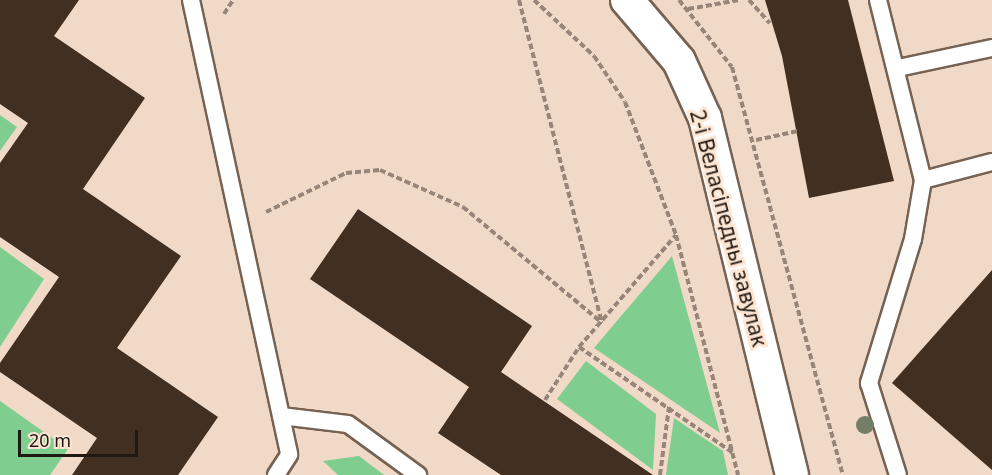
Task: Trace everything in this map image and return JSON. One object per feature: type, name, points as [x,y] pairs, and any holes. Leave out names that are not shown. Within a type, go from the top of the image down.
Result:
[{"type":"street","name":"2-і Веласіпедны завулак","points":[[627,0],[679,61],[705,118],[792,475]]},
{"type":"lane","points":[[191,0],[290,455],[276,475]]},
{"type":"lane","points":[[878,0],[898,68],[923,180],[913,239],[869,382],[898,475]]},
{"type":"lane","points":[[898,68],[992,48]]},
{"type":"lane","points":[[923,180],[992,162]]},
{"type":"lane","points":[[281,416],[348,424],[418,475]]},
{"type":"path","points":[[519,0],[602,323]]},
{"type":"path","points":[[534,0],[594,56],[625,102],[676,235],[738,475]]},
{"type":"path","points":[[679,0],[732,68],[756,140],[843,475]]},
{"type":"path","points":[[687,9],[739,0]]},
{"type":"path","points":[[749,0],[770,23]]},
{"type":"path","points":[[756,140],[798,131]]},
{"type":"path","points":[[240,225],[346,173],[380,170],[463,207],[602,323]]},
{"type":"path","points":[[545,400],[579,347],[676,235]]},
{"type":"path","points":[[579,347],[734,454]]},
{"type":"path","points":[[660,475],[669,407]]},
{"type":"green space","points":[[0,115],[17,127],[0,151]]},
{"type":"green space","points":[[0,247],[44,279],[0,347]]},
{"type":"green space","points":[[672,256],[720,433],[594,348]]},
{"type":"green space","points":[[586,361],[656,414],[653,470],[557,399]]},
{"type":"green space","points":[[0,401],[68,449],[50,475],[0,475]]},
{"type":"green space","points":[[674,418],[723,451],[728,475],[666,475]]},
{"type":"green space","points":[[359,456],[384,475],[338,475],[323,461]]},
{"type":"building","points":[[0,0],[79,0],[54,36],[145,98],[83,189],[181,256],[117,348],[218,417],[178,475],[72,475],[97,438],[0,372],[0,363],[59,277],[0,237],[0,163],[28,123],[0,104]]},
{"type":"building","points":[[765,0],[848,0],[894,181],[809,198],[782,56]]},
{"type":"building","points":[[358,209],[532,326],[501,372],[653,475],[501,475],[438,433],[469,387],[310,279]]},
{"type":"building","points":[[992,270],[992,470],[892,383]]}]
